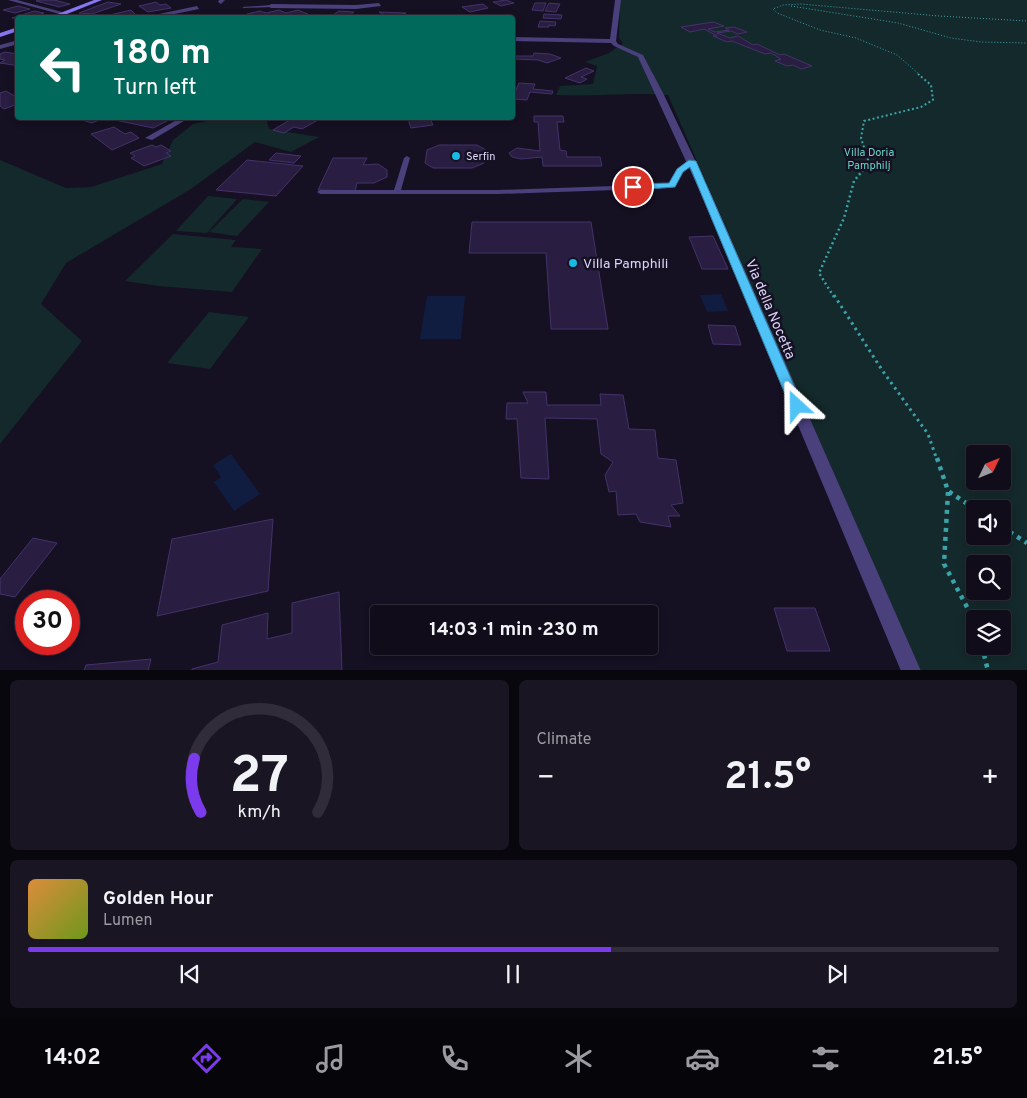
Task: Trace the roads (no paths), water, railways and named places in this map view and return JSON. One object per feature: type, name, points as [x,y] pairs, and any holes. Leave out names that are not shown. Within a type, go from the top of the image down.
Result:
[{"type":"main road","points":[[58,15],[99,0]]},
{"type":"main road","points":[[0,35],[15,30]]},
{"type":"street","points":[[11,0],[63,13]]},
{"type":"street","points":[[515,39],[613,41],[618,0]]},
{"type":"street","points":[[271,6],[356,7],[379,5]]},
{"type":"street","points":[[159,15],[197,8]]},
{"type":"street","name":"Via della Nocetta","points":[[613,41],[616,45],[641,56],[692,161],[912,670]]},
{"type":"street","points":[[1,47],[15,43]]},
{"type":"street","points":[[1,47],[15,49]]},
{"type":"street","points":[[149,138],[181,120]]},
{"type":"lane","points":[[244,6],[271,6]]},
{"type":"lane","points":[[397,192],[407,158]]},
{"type":"lane","points":[[320,192],[498,192],[672,186],[680,171],[692,161]]},
{"type":"water","points":[[721,294],[728,311],[707,312],[700,295]]},
{"type":"water","points":[[427,296],[465,296],[461,339],[420,339]]},
{"type":"water","points":[[231,454],[260,494],[234,511],[214,482],[221,477],[213,465]]},
{"type":"place","name":"Serfin","points":[[456,156]]},
{"type":"place","name":"Villa Pamphili","points":[[573,263]]},
{"type":"park label","name":"Villa Doria Pamphilj","points":[[869,158]]}]
